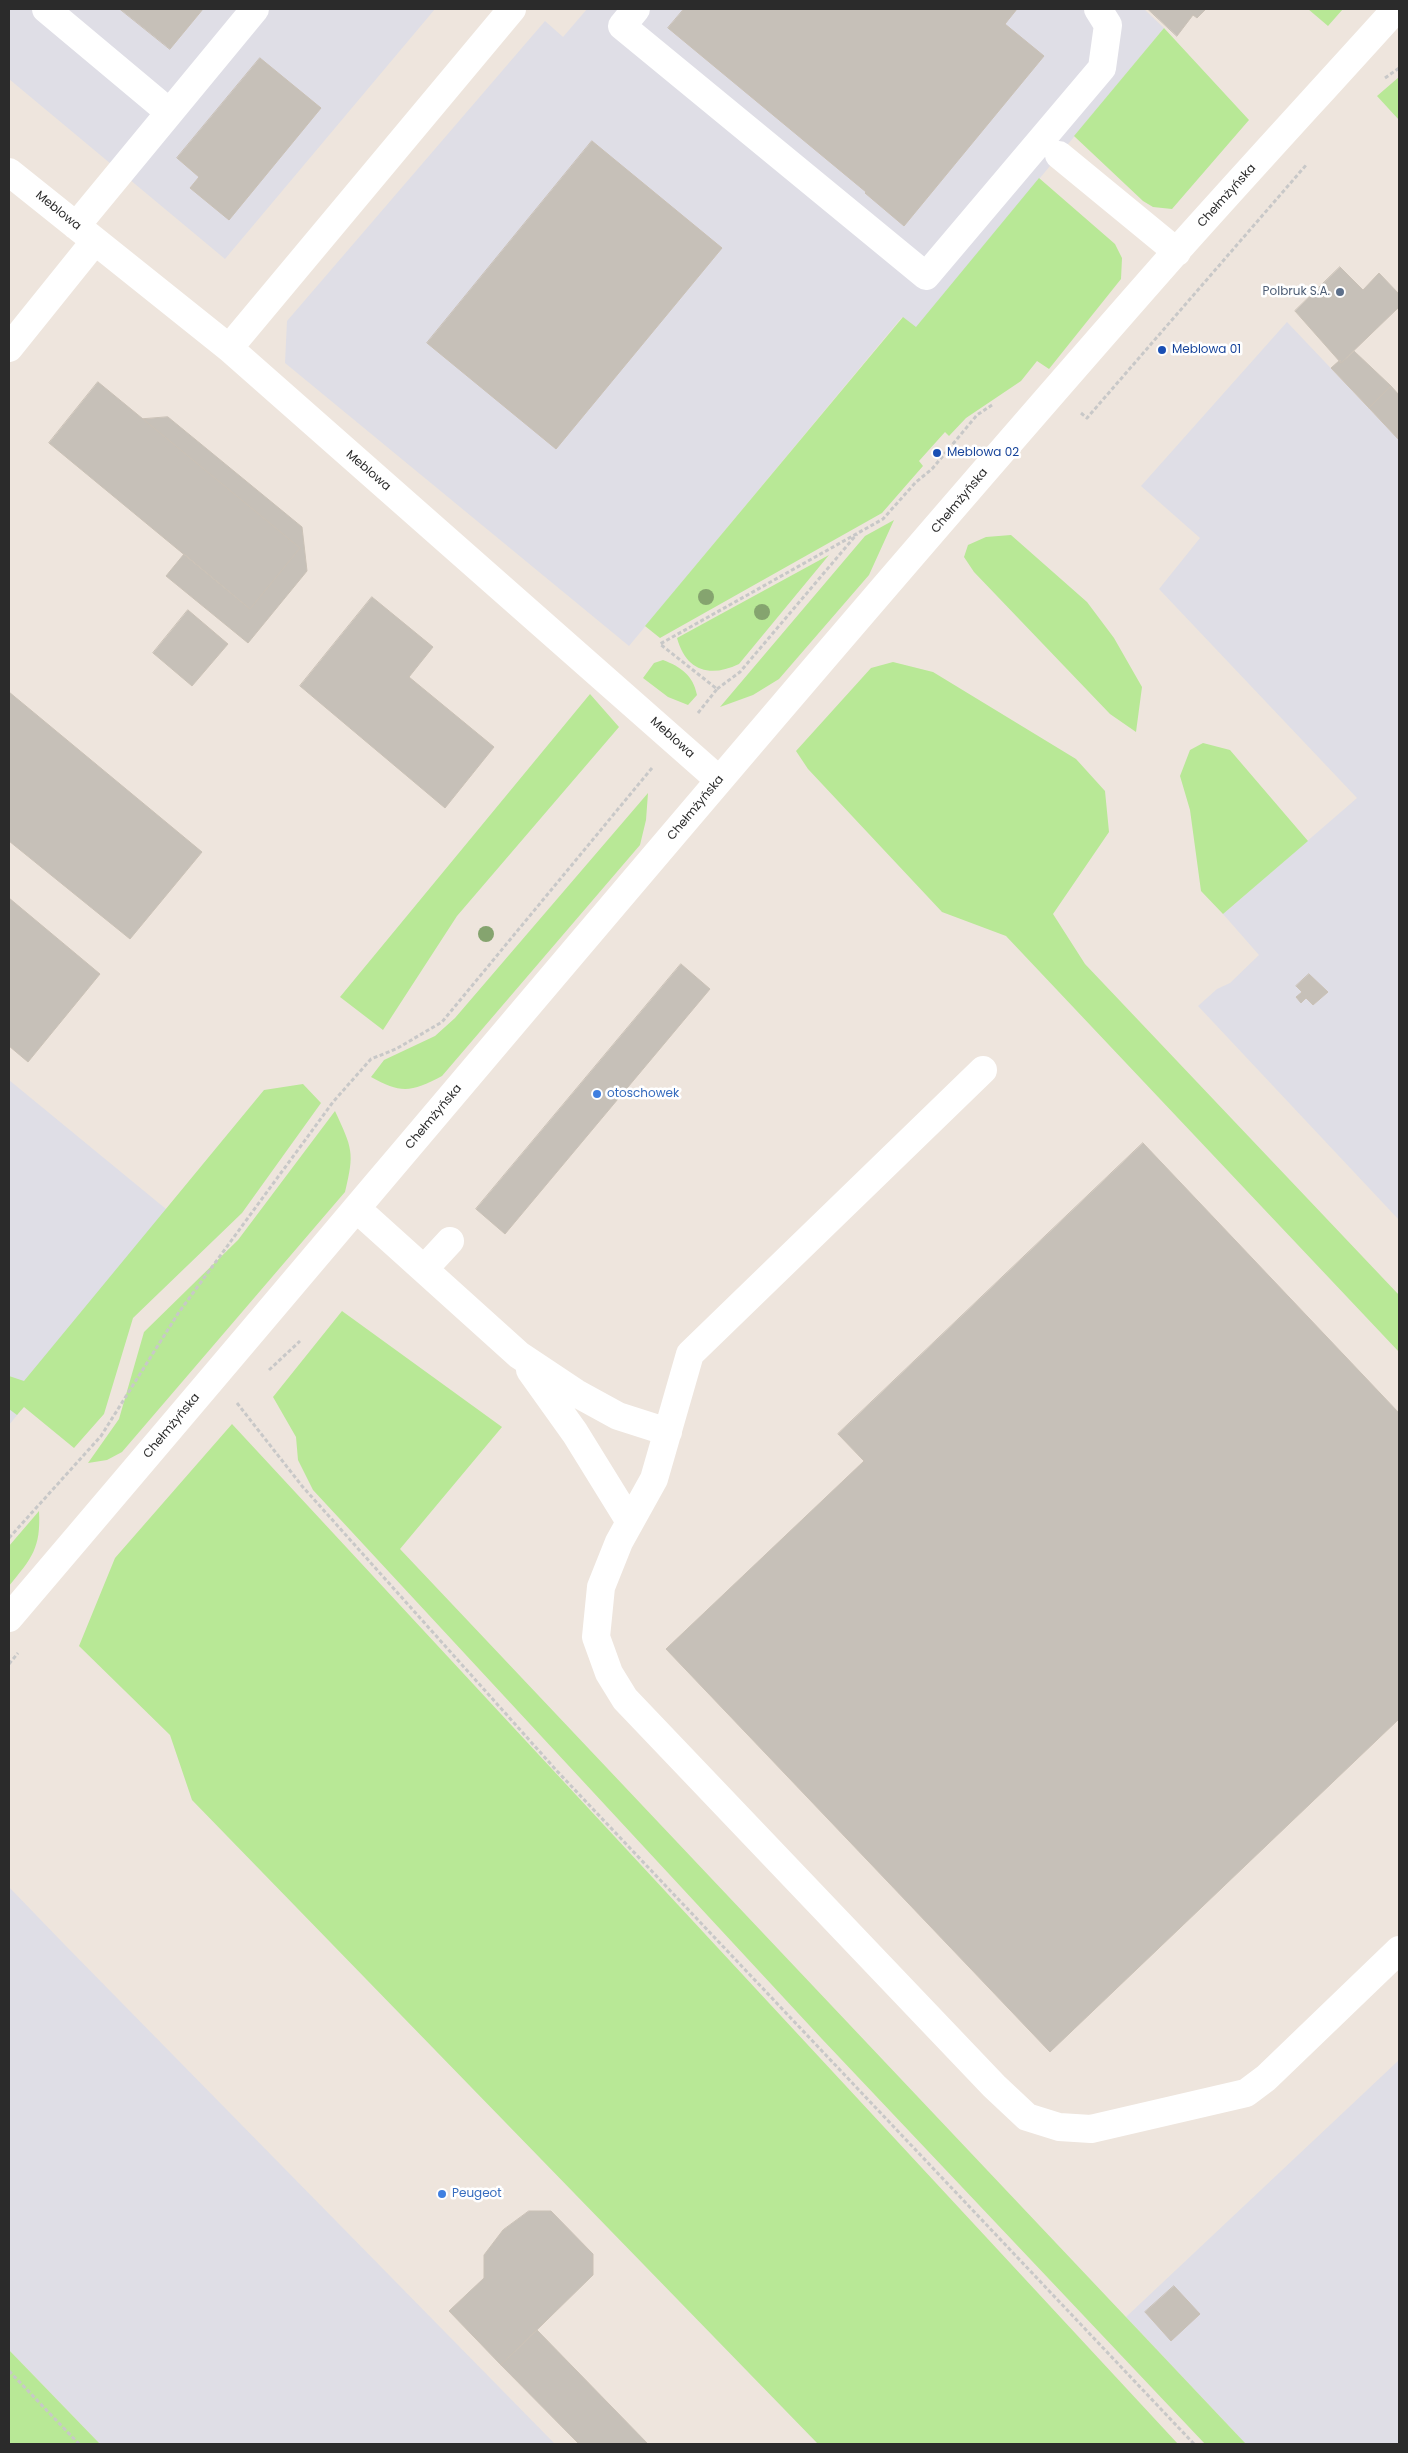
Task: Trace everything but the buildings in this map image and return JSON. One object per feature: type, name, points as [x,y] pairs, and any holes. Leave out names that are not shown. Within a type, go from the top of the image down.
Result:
[{"type":"street","points":[[46,9],[168,112]]},
{"type":"street","points":[[9,348],[168,112],[255,9]]},
{"type":"street","points":[[229,348],[512,9]]},
{"type":"street","points":[[636,9],[622,26],[926,276],[1102,68],[1108,25],[1098,9]]},
{"type":"street","name":"Chełmżyńska","points":[[9,1618],[719,780],[1177,252],[1396,9]]},
{"type":"street","points":[[1059,155],[1177,252]]},
{"type":"street","name":"Meblowa","points":[[9,172],[229,348],[719,780]]},
{"type":"street","points":[[983,1070],[690,1354],[654,1479],[619,1542],[601,1587],[596,1637],[609,1673],[625,1699],[987,2078],[1027,2117],[1059,2127],[1091,2129],[1246,2093],[1266,2078],[1399,1950]]},
{"type":"street","points":[[357,1209],[425,1268],[519,1355],[576,1394],[618,1416],[668,1432]]},
{"type":"street","points":[[425,1268],[450,1240]]},
{"type":"street","points":[[519,1355],[575,1432],[605,1478],[630,1522]]},
{"type":"path","points":[[718,689],[740,672],[859,532]]},
{"type":"path","points":[[215,1375],[302,1486],[557,1771],[1194,2444]]},
{"type":"path","points":[[9,2371],[79,2444]]},
{"type":"shaded area","points":[[9,9],[435,9],[225,259],[9,79]]},
{"type":"shaded area","points":[[587,9],[1144,9],[1164,28],[916,328],[902,317],[629,646],[285,363],[287,321],[545,21],[563,37]]},
{"type":"shaded area","points":[[1287,322],[1399,440],[1399,1220],[1198,1006],[1217,989],[1230,983],[1259,955],[1223,914],[1357,798],[1159,589],[1200,538],[1141,486]]},
{"type":"shaded area","points":[[9,1080],[166,1209],[179,1217],[9,1425]]},
{"type":"shaded area","points":[[9,1887],[555,2444],[100,2444],[9,2350]]},
{"type":"shaded area","points":[[1399,2060],[1399,2444],[1246,2444],[1126,2317]]},
{"type":"green space","points":[[1308,9],[1343,9],[1328,26]]},
{"type":"green space","points":[[1164,28],[1249,120],[1172,209],[1153,207],[1143,201],[1074,136]]},
{"type":"green space","points":[[1399,77],[1399,120],[1377,96]]},
{"type":"green space","points":[[1039,178],[1115,244],[1122,258],[1121,279],[1049,369],[1037,361],[1021,381],[966,418],[949,436],[945,432],[919,461],[923,466],[882,513],[660,638],[645,626],[903,317],[916,327]]},
{"type":"green space","points":[[894,520],[869,575],[779,679],[753,695],[720,707],[865,536]]},
{"type":"green space","points":[[1011,535],[1087,602],[1114,638],[1142,687],[1136,732],[1110,714],[974,572],[964,557],[968,545],[986,537]]},
{"type":"green space","points":[[829,555],[739,664],[709,671],[700,669],[686,658],[677,638]]},
{"type":"green space","points":[[663,660],[681,669],[693,682],[697,695],[688,705],[668,697],[643,678],[654,663]]},
{"type":"green space","points":[[893,662],[933,672],[1076,759],[1105,791],[1109,832],[1053,914],[1085,964],[1399,1295],[1399,1352],[1006,936],[942,912],[808,769],[796,751],[871,668]]},
{"type":"green space","points":[[590,694],[619,727],[457,916],[383,1030],[340,997]]},
{"type":"green space","points":[[1203,743],[1230,750],[1308,841],[1223,914],[1201,891],[1190,810],[1180,776],[1190,750]]},
{"type":"green space","points":[[648,793],[646,820],[640,845],[442,1076],[407,1089],[391,1086],[371,1077],[384,1060],[435,1036],[455,1018]]},
{"type":"green space","points":[[303,1084],[321,1103],[242,1213],[133,1318],[104,1414],[74,1448],[24,1407],[17,1415],[9,1409],[9,1376],[24,1381],[264,1090]]},
{"type":"green space","points":[[335,1111],[350,1150],[350,1168],[345,1192],[122,1452],[107,1460],[88,1463],[119,1419],[144,1332],[238,1240]]},
{"type":"green space","points":[[342,1311],[502,1427],[400,1549],[1246,2444],[1205,2444],[822,2039],[313,1490],[298,1460],[296,1437],[273,1397]]},
{"type":"green space","points":[[232,1424],[1178,2444],[818,2444],[192,1800],[170,1735],[79,1646],[115,1558]]},
{"type":"green space","points":[[39,1511],[38,1534],[33,1552],[24,1568],[9,1586],[9,1546]]},
{"type":"green space","points":[[9,2350],[100,2444],[9,2444]]},
{"type":"place","name":"Polbruk S.A.","points":[[1340,292]]},
{"type":"place","name":"Meblowa 01","points":[[1162,350]]},
{"type":"place","name":"Meblowa 02","points":[[937,453]]},
{"type":"place","name":"otoschowek","points":[[597,1094]]},
{"type":"place","name":"Peugeot","points":[[442,2194]]}]
